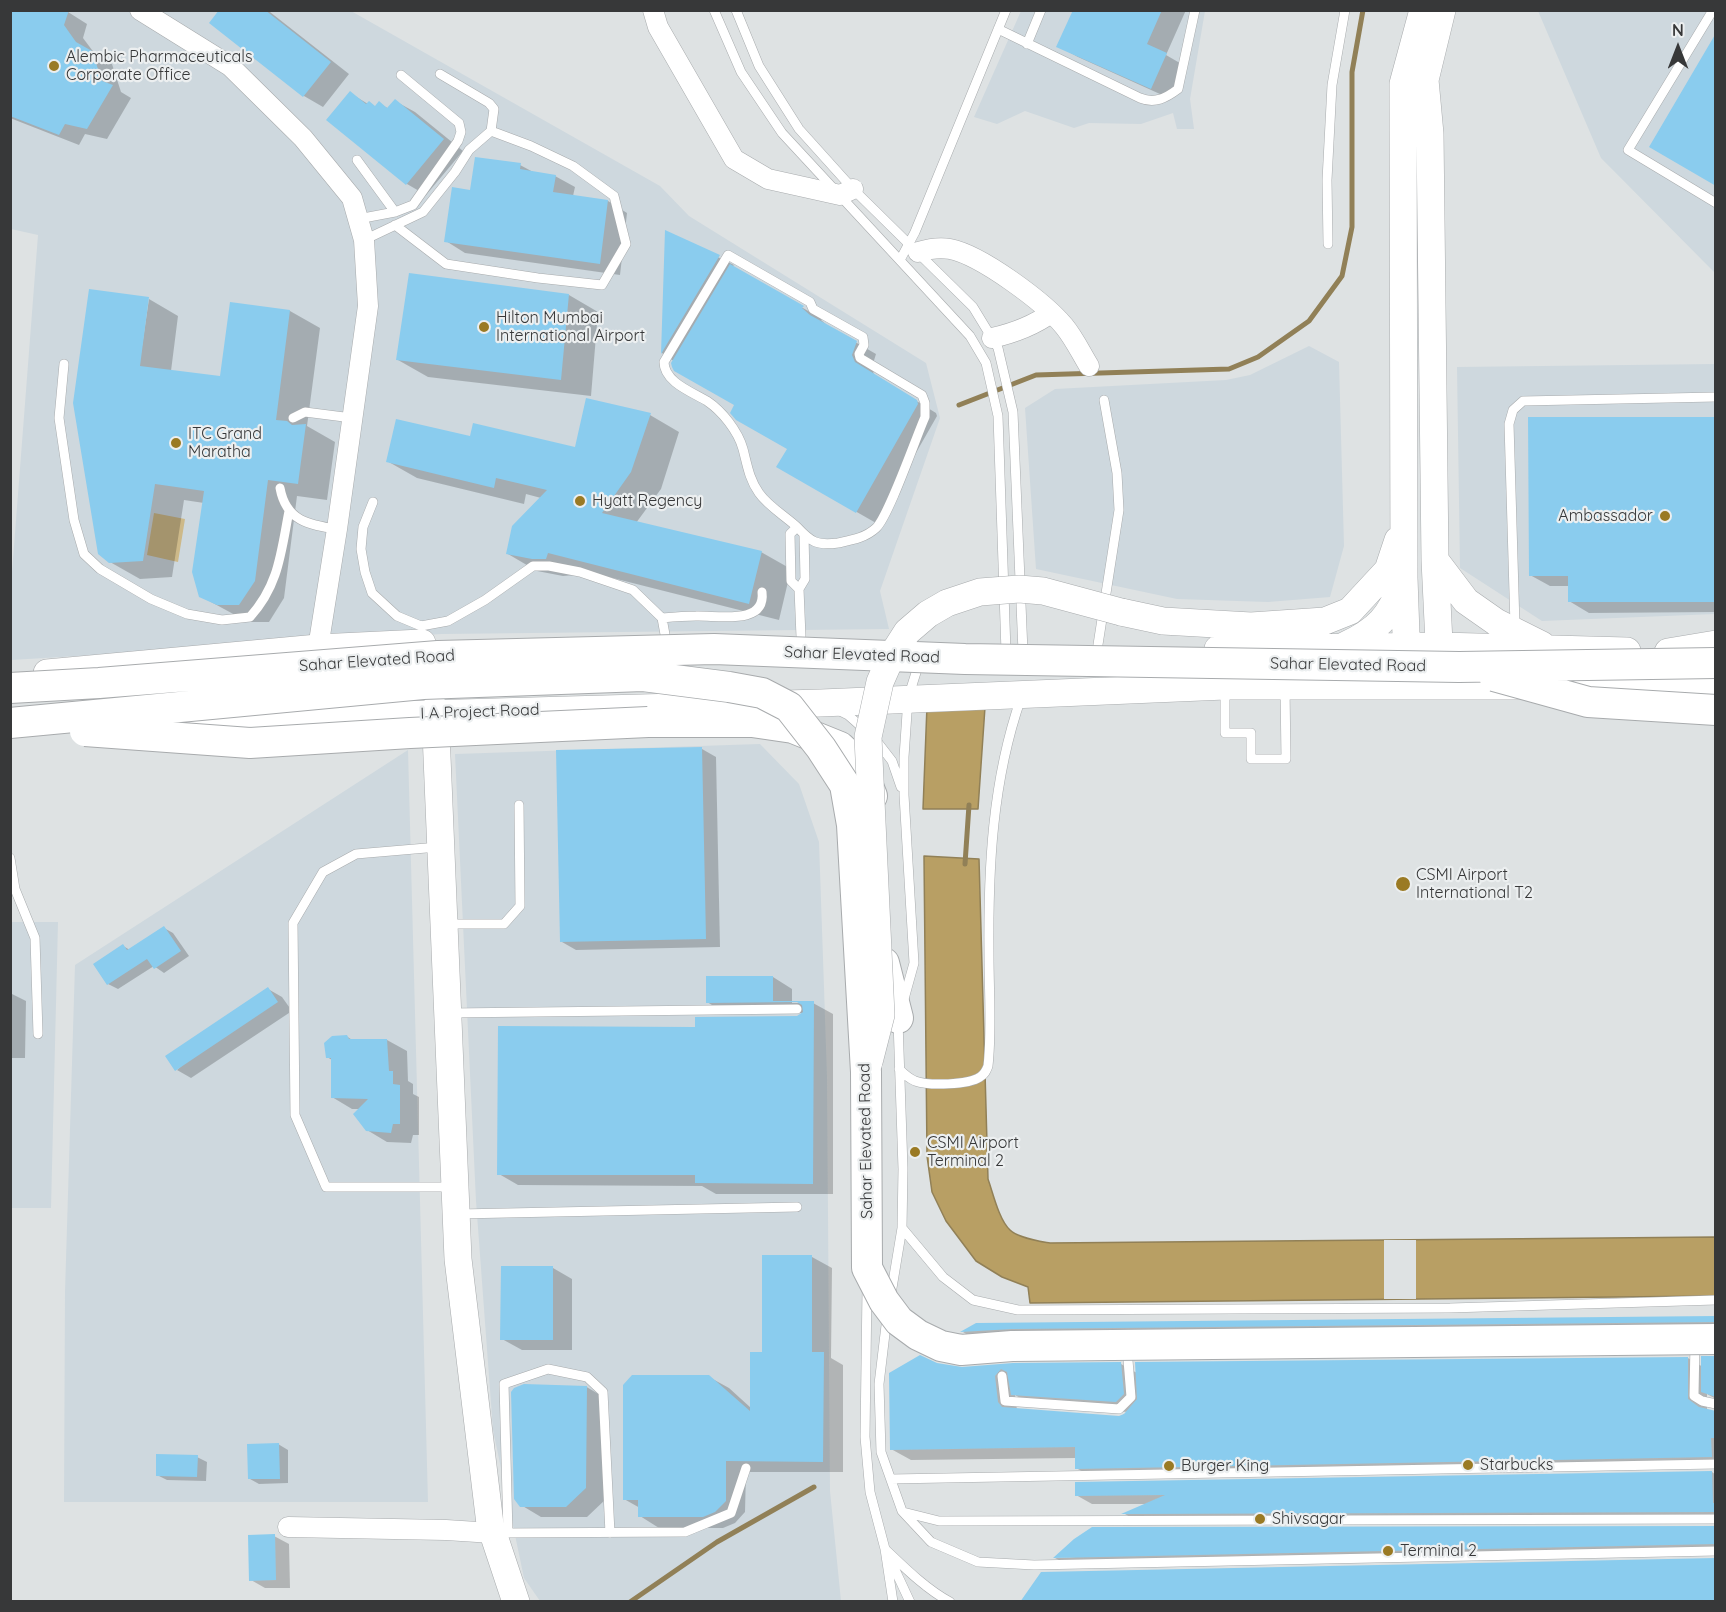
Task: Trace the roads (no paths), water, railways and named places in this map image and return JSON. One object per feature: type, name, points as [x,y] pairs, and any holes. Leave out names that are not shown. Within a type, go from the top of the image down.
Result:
[{"type":"main road","points":[[1407,686],[1404,578],[1403,84],[1423,10]]},
{"type":"main road","points":[[1442,10],[1425,80],[1430,134],[1435,560],[1446,666]]},
{"type":"main road","points":[[866,1072],[881,1015],[868,737],[880,682],[891,657],[907,632],[928,614],[947,603],[980,592],[1019,590],[1043,591],[1163,621],[1251,626],[1325,621],[1350,611],[1388,570],[1404,513]]},
{"type":"main road","points":[[1435,560],[1466,601],[1496,622],[1551,649]]},
{"type":"main road","points":[[1342,647],[1368,634],[1385,617],[1395,602],[1404,578]]},
{"type":"main road","points":[[10,677],[426,638],[566,639],[664,629],[801,637],[934,653],[1407,646],[1446,666],[1588,702],[1716,710]]},
{"type":"main road","points":[[426,638],[435,713],[458,1259],[490,1524],[501,1533],[516,1602]]},
{"type":"main road","points":[[1668,652],[1716,644]]},
{"type":"main road","name":"Sahar Elevated Road","points":[[10,688],[438,656],[714,649],[976,659],[1446,666],[1716,663]]},
{"type":"main road","points":[[821,703],[1225,686],[1407,686],[1446,666],[1551,649],[1716,653]]},
{"type":"main road","points":[[1446,666],[1716,686]]},
{"type":"main road","name":"Sahar Elevated Road","points":[[10,724],[423,684],[643,676],[762,693],[789,707],[821,748],[844,785],[852,825],[866,1072],[867,1268]]},
{"type":"main road","name":"I A Project Road","points":[[10,735],[315,717],[821,703]]},
{"type":"main road","points":[[10,724],[250,743],[648,722],[753,722],[793,728],[840,747],[860,766],[878,811],[882,848],[884,963],[898,1018]]},
{"type":"main road","points":[[867,1268],[884,1301],[899,1321],[918,1335],[940,1346],[961,1350],[1012,1346],[1705,1339]]},
{"type":"street","points":[[140,10],[230,66],[303,138],[352,198],[364,240],[368,306],[318,648]]},
{"type":"street","points":[[653,10],[658,27],[734,159],[768,179],[847,192]]},
{"type":"street","points":[[914,248],[951,249],[976,259],[1030,295],[1065,327],[1089,366]]},
{"type":"street","points":[[990,346],[1051,313]]},
{"type":"street","points":[[288,1527],[501,1533]]},
{"type":"lane","points":[[714,10],[741,72],[776,124],[847,192],[914,248],[973,307],[1011,397],[1013,412],[1014,652]]},
{"type":"lane","points":[[736,10],[759,66],[799,129],[900,260],[970,336],[990,346]]},
{"type":"lane","points":[[900,260],[914,248],[1006,10]]},
{"type":"lane","points":[[1027,44],[1041,10]]},
{"type":"lane","points":[[998,29],[1140,98],[1156,101],[1178,89],[1195,10]]},
{"type":"lane","points":[[1328,244],[1327,180],[1332,85],[1344,10]]},
{"type":"lane","points":[[1713,10],[1628,150],[1716,203]]},
{"type":"lane","points":[[364,240],[423,212],[455,172],[469,150],[491,131],[494,110],[489,103],[440,74]]},
{"type":"lane","points":[[358,219],[394,212],[413,205],[458,141],[461,132],[459,123],[401,75]]},
{"type":"lane","points":[[395,225],[446,264],[602,285],[626,244],[614,196],[573,166],[531,146],[491,131]]},
{"type":"lane","points":[[357,160],[394,212]]},
{"type":"lane","points":[[801,530],[812,542],[827,544],[857,540],[878,526],[890,503],[925,417],[924,398],[918,392],[860,358],[859,354],[864,345],[862,337],[813,309],[810,302],[728,255],[664,362],[664,369],[674,381],[717,408],[730,424],[742,446],[747,470],[759,493],[801,530],[805,579],[799,590],[801,637]]},
{"type":"lane","points":[[990,346],[989,373],[998,416],[1014,652]]},
{"type":"lane","points":[[64,364],[59,418],[74,520],[84,554],[99,569],[151,599],[187,614],[222,620],[250,617],[264,601],[279,566],[289,511]]},
{"type":"lane","points":[[994,400],[1011,397]]},
{"type":"lane","points":[[1515,632],[1509,424],[1513,410],[1523,401],[1716,397]]},
{"type":"lane","points":[[1097,651],[1119,510],[1118,473],[1104,400]]},
{"type":"lane","points":[[293,418],[305,412],[352,418]]},
{"type":"lane","points":[[280,488],[289,511],[309,525],[337,529]]},
{"type":"lane","points":[[373,502],[363,527],[361,549],[372,593],[426,638],[448,621],[485,600],[533,566],[549,566],[580,573],[633,590],[664,629],[696,616],[739,617],[752,614],[763,601],[762,592]]},
{"type":"lane","points":[[799,590],[791,581],[790,534],[801,530]]},
{"type":"lane","points":[[934,653],[908,698],[904,795],[914,963],[898,1018],[903,1168],[902,1228],[883,1342],[879,1384],[881,1452],[902,1511],[931,1542],[978,1562],[1034,1565],[1716,1551]]},
{"type":"lane","points":[[1225,686],[1226,733],[1251,733],[1251,759],[1286,759],[1285,685]]},
{"type":"lane","points":[[899,1070],[917,1082],[957,1083],[970,1081],[983,1075],[988,1066],[988,917],[992,837],[1001,765],[1022,693]]},
{"type":"lane","name":"I A Project Road","points":[[821,703],[849,715],[878,741],[892,761],[904,795]]},
{"type":"lane","points":[[443,924],[504,924],[520,906],[519,805]]},
{"type":"lane","points":[[440,847],[356,854],[323,872],[293,923],[295,1115],[326,1187],[455,1187]]},
{"type":"lane","points":[[10,858],[15,889],[35,938],[38,1034]]},
{"type":"lane","points":[[447,1013],[797,1009]]},
{"type":"lane","points":[[456,1214],[797,1207]]},
{"type":"lane","points":[[902,1228],[943,1277],[973,1300],[1018,1310],[1450,1308],[1716,1300]]},
{"type":"lane","name":"Sahar Elevated Road","points":[[867,1268],[865,1437],[870,1492],[885,1549]]},
{"type":"lane","points":[[1705,1339],[1695,1396],[1702,1401],[1716,1404]]},
{"type":"lane","points":[[1002,1376],[1005,1401],[1119,1409],[1131,1397],[1126,1346]]},
{"type":"lane","points":[[610,1533],[603,1392],[586,1377],[548,1369],[504,1384],[501,1533],[610,1533],[685,1532],[731,1513],[746,1468]]},
{"type":"lane","points":[[891,1479],[1716,1464]]},
{"type":"lane","points":[[902,1511],[939,1521],[1716,1519]]},
{"type":"lane","points":[[885,1549],[893,1602]]},
{"type":"lane","points":[[885,1549],[910,1602]]},
{"type":"lane","points":[[885,1549],[910,1572],[950,1602]]},
{"type":"waterway","points":[[959,405],[1036,375],[1229,369],[1258,357],[1309,321],[1342,276],[1352,227],[1352,72],[1363,10]]},
{"type":"waterway","points":[[965,864],[969,805]]},
{"type":"waterway","points":[[630,1602],[717,1542],[814,1487]]},
{"type":"place","name":"Alembic Pharmaceuticals Corporate Office","points":[[54,66]]},
{"type":"place","name":"Hilton Mumbai International Airport","points":[[484,327]]},
{"type":"place","name":"ITC Grand Maratha","points":[[176,443]]},
{"type":"place","name":"Hyatt Regency","points":[[580,501]]},
{"type":"place","name":"Ambassador","points":[[1665,516]]},
{"type":"place","name":"CSMI Airport International T2","points":[[1403,884]]},
{"type":"place","name":"CSMI Airport Terminal 2","points":[[915,1152]]},
{"type":"place","name":"Starbucks","points":[[1468,1465]]},
{"type":"place","name":"Burger King","points":[[1169,1466]]},
{"type":"place","name":"Shivsagar","points":[[1260,1519]]},
{"type":"place","name":"Terminal 2","points":[[1388,1551]]}]
